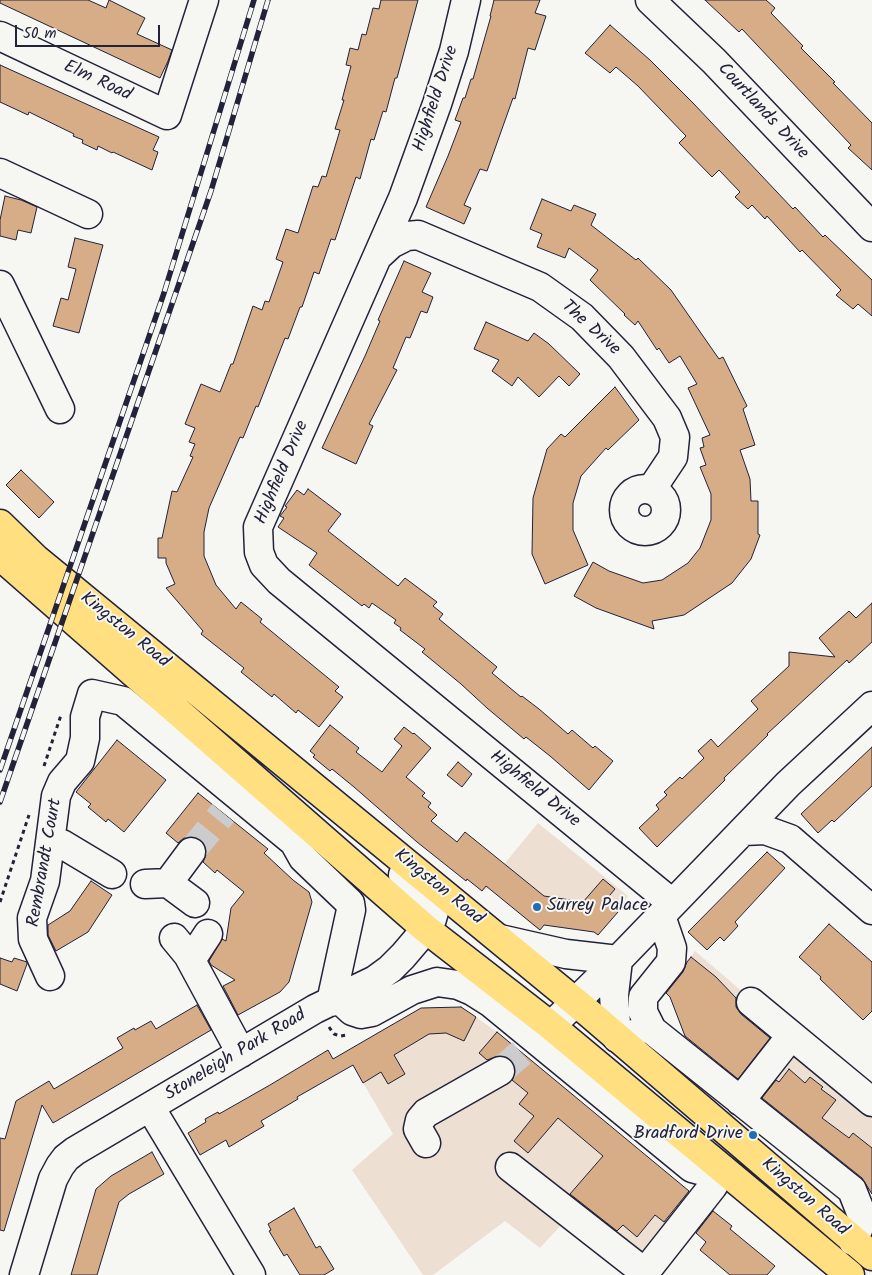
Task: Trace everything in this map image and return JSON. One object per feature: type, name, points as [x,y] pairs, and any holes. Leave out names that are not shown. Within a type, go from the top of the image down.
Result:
[{"type":"highway","name":"Kingston Road","points":[[0,524],[36,559],[576,1002],[863,1248]]},
{"type":"highway","name":"Kingston Road","points":[[0,556],[426,929],[551,1026],[850,1275]]},
{"type":"street","name":"Elm Road","points":[[0,36],[167,115],[204,0]]},
{"type":"street","name":"Highfield Drive","points":[[466,0],[454,51],[438,104],[403,198],[258,527],[259,552],[264,565],[279,581],[667,910]]},
{"type":"street","name":"Courtlands Drive","points":[[650,0],[714,61],[872,227]]},
{"type":"street","points":[[0,173],[88,214]]},
{"type":"street","points":[[403,198],[411,224],[418,236]]},
{"type":"street","points":[[378,256],[391,244],[407,236],[418,236]]},
{"type":"street","name":"The Drive","points":[[418,236],[540,287],[582,317],[621,357],[667,418],[675,437],[673,457],[651,490]]},
{"type":"street","points":[[0,285],[60,409]]},
{"type":"street","name":"Rembrandt Court","points":[[50,976],[33,939],[32,918],[45,881],[56,796],[62,782],[80,761],[86,738],[85,716],[92,694],[123,701],[230,804],[294,842],[303,858],[350,903],[351,910],[330,998]]},
{"type":"street","points":[[551,1026],[667,910],[788,784],[872,706]]},
{"type":"street","points":[[788,784],[785,811],[790,839]]},
{"type":"street","points":[[744,831],[765,830],[790,839],[872,910]]},
{"type":"street","points":[[50,842],[62,844],[112,874]]},
{"type":"street","points":[[190,852],[157,883],[195,903]]},
{"type":"street","name":"Stoneleigh Park Road","points":[[24,1275],[53,1179],[60,1166],[75,1151],[250,1048],[330,998],[375,980],[390,969],[413,946],[426,929],[434,912],[427,896],[404,878],[396,854]]},
{"type":"street","points":[[667,910],[672,948],[671,962],[643,996],[643,1012],[652,1030],[852,1190],[863,1218],[863,1248]]},
{"type":"street","points":[[191,960],[208,934]]},
{"type":"street","points":[[174,938],[250,1048]]},
{"type":"street","points":[[500,939],[566,954],[618,960]]},
{"type":"street","points":[[618,960],[614,995],[617,1038],[652,1030]]},
{"type":"street","points":[[330,998],[352,1011],[362,1014],[372,1012],[412,990],[437,982],[458,985],[472,991],[491,1002],[692,1168],[703,1171],[722,1169]]},
{"type":"street","points":[[751,1002],[872,1102]]},
{"type":"street","points":[[740,1101],[791,1036]]},
{"type":"street","points":[[426,1143],[418,1129],[420,1120],[426,1113],[500,1071]]},
{"type":"street","points":[[150,1107],[251,1275]]},
{"type":"street","points":[[510,1167],[639,1268],[650,1266],[713,1186],[722,1169]]},
{"type":"path","points":[[330,998],[334,1034],[341,1036],[353,1035]]},
{"type":"shaded area","points":[[538,823],[628,896],[618,912],[598,935],[593,932],[544,925],[539,930],[489,888],[482,891]]},
{"type":"shaded area","points":[[695,951],[872,1103],[872,1185],[868,1190],[687,1042],[670,997],[664,992]]},
{"type":"shaded area","points":[[453,1007],[476,1017],[497,1032],[697,1199],[714,1210],[660,1275],[628,1275],[562,1224],[540,1248],[505,1221],[433,1275],[423,1275],[352,1170],[393,1134],[345,1052],[421,1008]]},
{"type":"building","points":[[0,0],[88,0],[106,8],[109,0],[145,18],[137,34],[172,50],[160,78],[0,3]]},
{"type":"building","points":[[381,0],[418,0],[386,112],[383,111],[374,140],[371,139],[360,179],[356,177],[335,240],[331,239],[319,274],[314,272],[302,307],[300,307],[288,339],[285,338],[258,407],[256,406],[243,438],[240,437],[209,508],[204,532],[204,556],[216,585],[236,609],[241,602],[262,619],[260,622],[339,687],[335,691],[343,697],[319,727],[298,710],[296,713],[274,694],[272,697],[241,672],[244,668],[201,634],[203,631],[166,588],[175,584],[166,563],[166,558],[158,558],[158,538],[162,538],[172,491],[177,492],[193,457],[190,456],[195,444],[189,442],[195,428],[185,424],[201,384],[220,392],[231,364],[233,364],[253,306],[262,310],[265,301],[269,302],[283,262],[276,259],[286,229],[298,233],[313,186],[318,187],[322,176],[326,177],[340,130],[335,129],[344,100],[342,100],[351,66],[346,65],[350,48],[358,50],[362,34],[366,35],[373,8],[379,9]]},
{"type":"building","points":[[494,0],[540,0],[535,13],[546,16],[535,50],[528,48],[515,99],[513,98],[487,171],[480,169],[464,205],[471,208],[464,224],[426,207],[461,122],[455,120],[471,79],[473,79]]},
{"type":"building","points":[[705,0],[766,0],[775,8],[771,13],[803,46],[801,48],[835,82],[833,83],[872,123],[872,170],[848,148],[851,145],[742,29],[739,32]]},
{"type":"building","points":[[610,25],[650,60],[694,104],[793,209],[795,207],[823,237],[825,235],[872,280],[872,316],[858,304],[853,309],[836,295],[841,290],[802,250],[800,252],[767,216],[765,219],[752,205],[748,209],[735,197],[740,192],[719,170],[712,177],[679,143],[686,136],[638,86],[616,67],[610,73],[585,53]]},
{"type":"building","points":[[0,65],[159,137],[153,150],[158,152],[152,170],[98,146],[97,150],[82,143],[83,140],[73,136],[74,134],[29,112],[28,115],[0,102]]},
{"type":"building","points":[[5,196],[37,207],[31,233],[18,230],[16,240],[0,236],[0,220]]},
{"type":"building","points":[[542,199],[571,211],[574,205],[596,214],[591,225],[636,260],[638,258],[671,290],[719,359],[723,357],[747,406],[743,409],[755,445],[740,450],[750,479],[751,501],[758,501],[758,534],[760,535],[751,559],[732,583],[684,615],[652,621],[654,629],[596,608],[574,596],[593,562],[609,571],[643,583],[662,580],[688,563],[700,548],[711,520],[711,494],[700,467],[706,465],[700,448],[704,447],[702,438],[710,435],[688,388],[697,384],[680,356],[669,363],[659,348],[657,350],[638,321],[635,325],[590,280],[598,270],[569,248],[565,258],[537,247],[542,234],[530,229]]},
{"type":"building","points":[[75,238],[103,245],[79,333],[53,326],[61,298],[68,300],[76,269],[68,267]]},
{"type":"building","points":[[404,261],[431,273],[422,292],[433,297],[427,313],[421,311],[410,338],[406,337],[393,368],[397,370],[369,424],[373,426],[356,464],[322,448],[365,356],[380,321],[378,320]]},
{"type":"building","points":[[486,322],[528,341],[534,333],[549,344],[580,374],[569,386],[559,376],[539,397],[518,377],[512,386],[492,371],[499,360],[474,349]]},
{"type":"building","points":[[615,387],[639,420],[608,450],[606,448],[581,476],[573,503],[573,530],[588,565],[545,584],[532,554],[533,498],[547,449],[561,434],[565,437]]},
{"type":"building","points":[[21,470],[54,502],[39,518],[6,485]]},
{"type":"building","points":[[308,489],[341,514],[328,531],[398,586],[405,578],[437,602],[433,606],[443,614],[439,619],[497,667],[492,673],[568,734],[572,730],[593,748],[595,746],[613,761],[589,790],[526,737],[524,739],[422,652],[425,649],[400,630],[401,628],[394,623],[396,620],[372,603],[369,608],[364,604],[362,606],[309,565],[317,553],[278,527],[284,518],[280,516],[287,507],[285,506],[297,490],[304,495]]},
{"type":"building","points":[[872,603],[872,642],[849,663],[847,660],[767,734],[724,778],[725,780],[657,847],[639,828],[659,809],[656,805],[667,795],[664,792],[680,777],[682,779],[704,758],[698,751],[711,739],[718,747],[758,709],[751,701],[789,666],[789,652],[835,657],[819,638],[849,611],[856,618]]},
{"type":"building","points":[[330,725],[359,748],[356,752],[382,772],[402,746],[394,739],[404,727],[414,733],[431,748],[406,777],[425,793],[422,796],[431,803],[428,807],[437,815],[431,821],[457,842],[465,832],[544,896],[583,902],[603,879],[615,889],[605,901],[618,912],[598,935],[594,932],[544,925],[540,930],[486,886],[482,891],[467,879],[466,881],[417,842],[332,769],[330,771],[313,757],[315,755],[310,751]]},
{"type":"building","points":[[117,740],[166,780],[124,832],[108,819],[106,822],[88,807],[91,804],[76,792]]},
{"type":"building","points":[[872,747],[872,786],[834,822],[832,820],[818,833],[801,814]]},
{"type":"building","points":[[458,762],[472,774],[462,787],[447,775]]},
{"type":"building","points":[[198,793],[268,849],[264,853],[309,892],[312,902],[289,982],[280,992],[238,1015],[223,986],[235,980],[211,965],[209,961],[222,939],[226,941],[231,908],[244,892],[217,870],[215,873],[203,862],[207,853],[205,845],[201,840],[192,836],[184,838],[178,843],[166,833]]},
{"type":"building","points":[[767,852],[785,868],[735,922],[738,926],[724,941],[720,937],[707,950],[688,932]]},
{"type":"building","points":[[91,881],[112,895],[88,932],[56,951],[48,935],[48,925],[70,911]]},
{"type":"building","points":[[829,924],[872,962],[872,1011],[863,1020],[799,957]]},
{"type":"building","points":[[691,957],[716,977],[736,998],[736,1007],[741,1014],[770,1038],[738,1079],[685,1036],[670,997],[666,993],[683,972]]},
{"type":"building","points":[[0,958],[12,962],[14,958],[27,962],[17,991],[0,984]]},
{"type":"building","points":[[197,1005],[211,1030],[53,1123],[42,1105],[4,1231],[0,1230],[0,1138],[5,1139],[16,1101],[49,1081],[54,1089],[123,1048],[117,1038],[134,1028],[135,1030],[151,1021],[156,1029]]},
{"type":"building","points":[[461,1007],[476,1017],[464,1041],[446,1033],[429,1034],[394,1055],[405,1074],[388,1084],[381,1072],[363,1083],[353,1065],[297,1097],[298,1099],[261,1121],[264,1126],[229,1147],[226,1140],[200,1155],[188,1133],[206,1122],[205,1119],[218,1112],[219,1114],[328,1050],[333,1059],[421,1008]]},
{"type":"building","points":[[497,1032],[689,1191],[664,1222],[655,1215],[637,1237],[623,1225],[617,1231],[570,1194],[603,1156],[558,1118],[528,1153],[514,1141],[534,1116],[519,1104],[528,1093],[512,1080],[516,1072],[513,1063],[501,1055],[487,1060],[479,1053]]},
{"type":"building","points":[[789,1069],[805,1083],[810,1077],[823,1087],[821,1089],[836,1100],[822,1118],[849,1138],[853,1133],[872,1148],[872,1194],[862,1178],[762,1098],[776,1080],[779,1082]]},
{"type":"building","points":[[152,1152],[164,1174],[129,1194],[119,1202],[97,1275],[71,1275],[96,1189],[111,1176]]},
{"type":"building","points":[[294,1208],[316,1248],[320,1246],[334,1269],[324,1275],[300,1275],[287,1254],[284,1256],[269,1231],[271,1230],[268,1224]]},
{"type":"building","points":[[713,1211],[732,1226],[730,1229],[775,1266],[767,1275],[730,1275],[700,1250],[706,1242],[696,1233]]},
{"type":"tunnel","points":[[191,852],[223,813]]},
{"type":"tunnel","points":[[500,1071],[537,1040]]},
{"type":"railway","points":[[0,770],[164,293],[254,0]]},
{"type":"railway","points":[[0,802],[211,191],[268,0]]},
{"type":"place","name":"Surrey Palace","points":[[537,907]]},
{"type":"place","name":"Bradford Drive","points":[[753,1135]]}]
